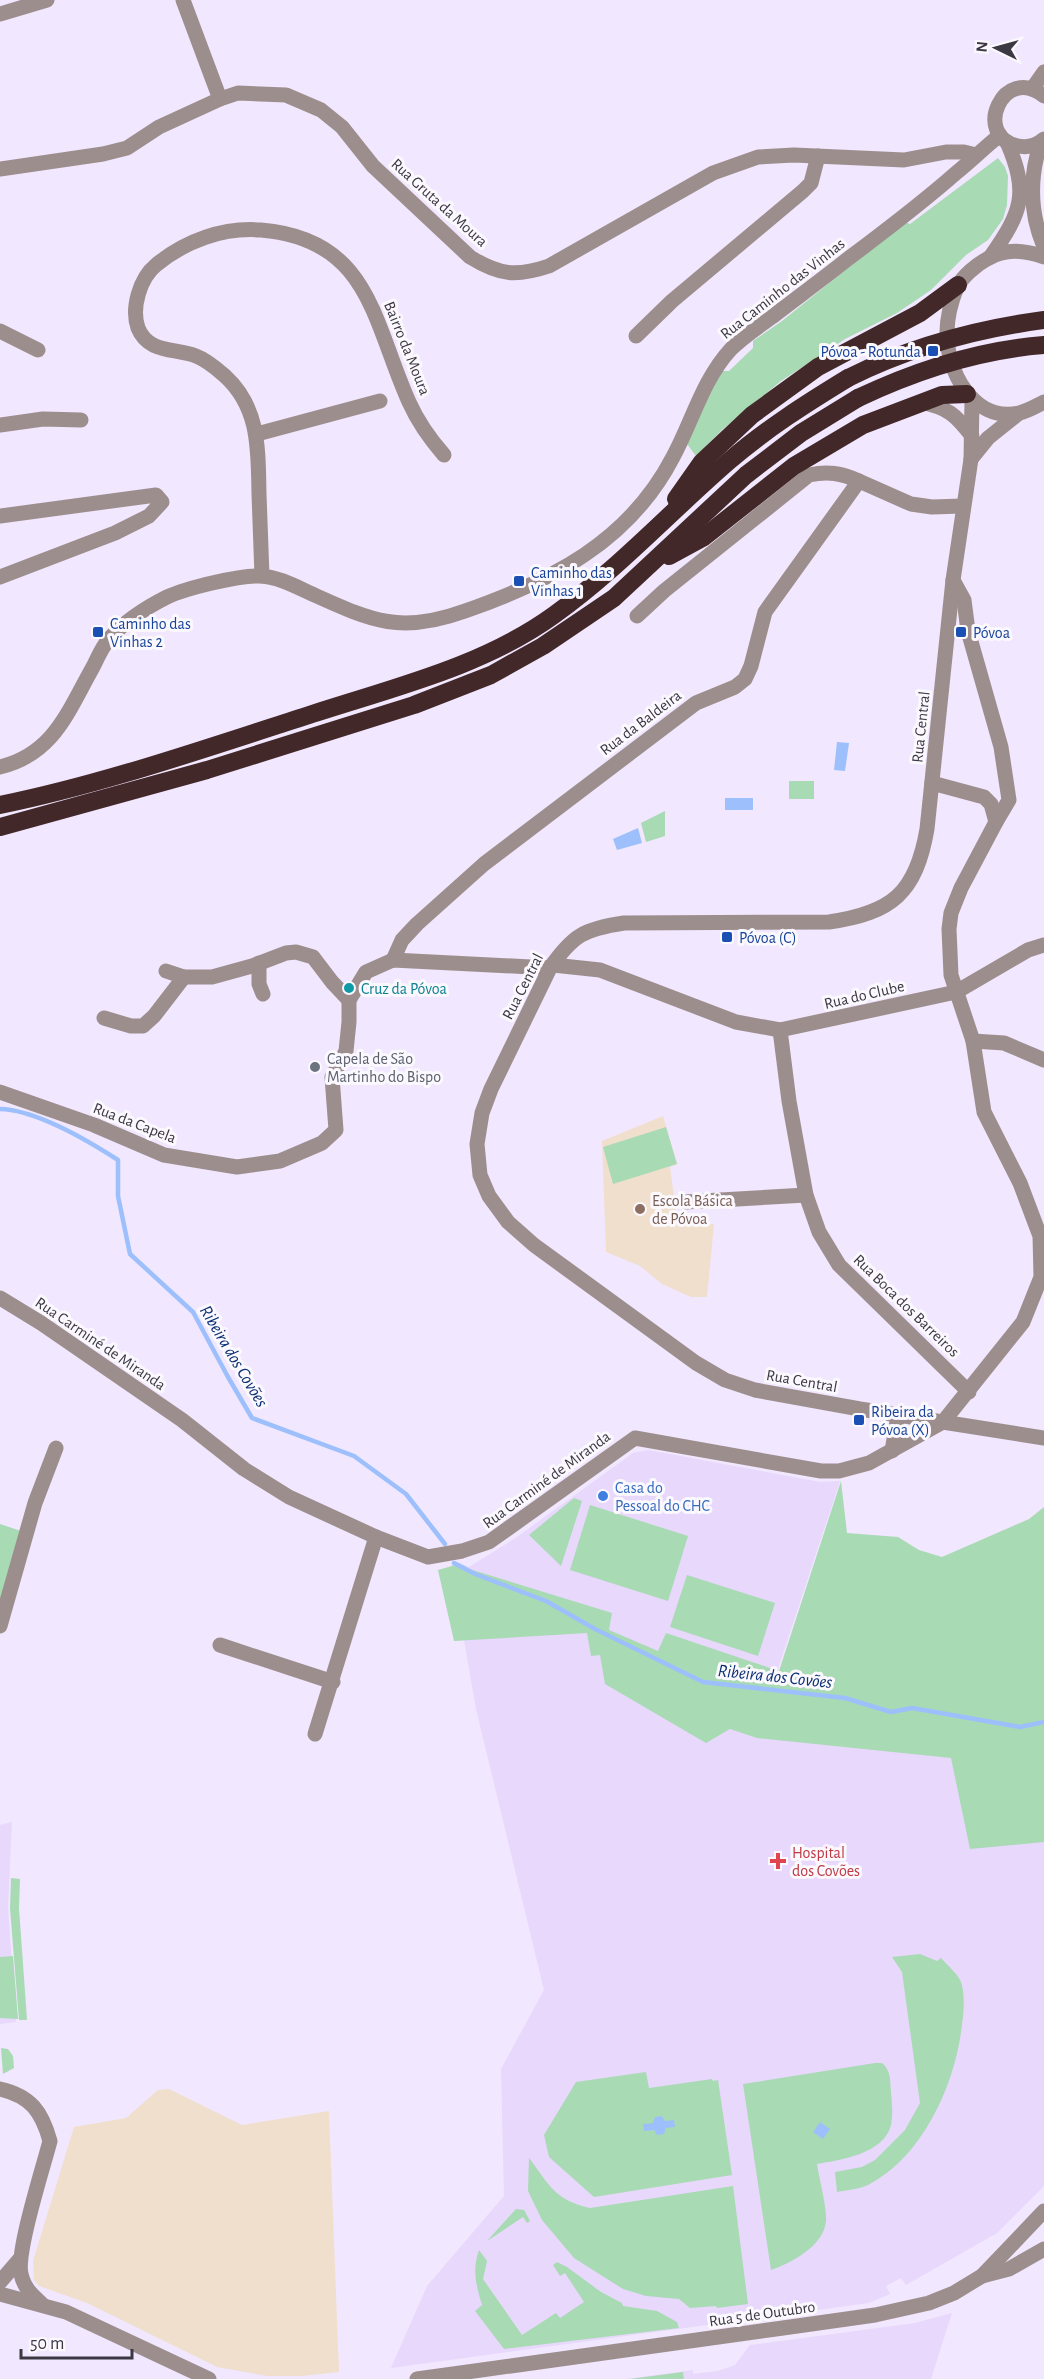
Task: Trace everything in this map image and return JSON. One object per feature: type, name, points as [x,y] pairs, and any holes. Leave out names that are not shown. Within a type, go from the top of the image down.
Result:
[{"type":"highway","points":[[656,528],[702,462],[752,415],[818,367],[920,313],[958,285]]},
{"type":"highway","points":[[0,805],[162,762],[452,668],[512,640],[553,616],[607,573],[730,460],[800,406],[880,362],[991,328],[1044,320]]},
{"type":"highway","points":[[0,827],[207,770],[414,705],[491,675],[552,640],[614,598],[746,475],[801,433],[858,398],[898,379],[938,366],[984,353],[1044,345]]},
{"type":"highway","points":[[644,570],[704,537],[794,466],[863,425],[942,395],[969,397]]},
{"type":"street","points":[[0,14],[47,0]]},
{"type":"street","points":[[183,0],[220,99]]},
{"type":"street","points":[[991,256],[1012,226],[1019,201],[1016,164],[994,117],[1000,100],[1014,90],[1038,93],[1044,72]]},
{"type":"street","name":"Rua Gruta da Moura","points":[[0,169],[103,154],[127,148],[159,127],[238,93],[286,95],[321,110],[342,127],[373,166],[470,257],[500,272],[531,272],[549,266],[713,174],[758,157],[772,155],[904,160],[946,152],[976,155]]},
{"type":"street","points":[[1004,138],[1024,147],[1042,140]]},
{"type":"street","name":"Rua Caminho das Vinhas","points":[[0,767],[28,758],[53,735],[107,641],[130,618],[169,596],[228,580],[262,576],[281,580],[362,616],[385,623],[410,624],[433,621],[464,612],[558,573],[581,559],[629,518],[652,492],[674,455],[715,369],[733,346],[850,258],[976,155],[1004,138]]},
{"type":"street","points":[[1042,140],[1033,172],[1033,210],[1037,230],[1044,247]]},
{"type":"street","points":[[636,336],[672,301],[803,191],[811,183],[818,156]]},
{"type":"street","name":"Bairro da Moura","points":[[262,576],[257,434],[249,406],[236,386],[214,366],[197,356],[158,348],[145,340],[137,326],[135,308],[141,285],[153,267],[174,252],[212,235],[249,229],[277,231],[305,239],[327,251],[349,270],[375,310],[410,404],[426,433],[444,455]]},
{"type":"street","points":[[1019,413],[994,412],[983,408],[969,397],[956,376],[948,348],[949,311],[958,285],[979,263],[991,256],[1019,251],[1033,253],[1044,258]]},
{"type":"street","points":[[0,331],[38,350]]},
{"type":"street","name":"Rua Central","points":[[969,397],[971,459],[953,580],[923,853],[913,878],[896,899],[878,911],[858,918],[830,922],[624,923],[591,929],[576,937],[562,949],[551,966],[491,1089],[482,1113],[477,1144],[480,1175],[489,1196],[508,1222],[534,1245],[678,1350],[725,1380],[755,1390],[1044,1438]]},
{"type":"street","points":[[257,434],[380,401]]},
{"type":"street","points":[[921,402],[943,407],[952,413],[972,436]]},
{"type":"street","points":[[971,459],[988,438],[1019,413],[1044,402]]},
{"type":"street","points":[[0,425],[43,419],[81,420]]},
{"type":"street","points":[[637,616],[664,591],[809,475],[823,472],[840,473],[911,504],[932,507],[963,506]]},
{"type":"street","name":"Rua da Baldeira","points":[[393,960],[402,940],[417,924],[484,864],[696,703],[735,687],[745,679],[751,666],[765,612],[859,480]]},
{"type":"street","points":[[0,516],[156,495],[162,502],[149,516],[115,533],[0,577]]},
{"type":"street","name":"Rua Carminé de Miranda","points":[[0,1298],[41,1323],[182,1420],[253,1474],[289,1497],[376,1537],[428,1557],[462,1551],[489,1542],[635,1438],[821,1471],[839,1471],[855,1467],[892,1451],[943,1422],[1023,1322],[1041,1277],[1040,1236],[1020,1183],[984,1112],[973,1041],[951,975],[949,929],[951,913],[961,888],[1009,800],[1001,747],[970,641],[964,600],[953,580]]},
{"type":"street","points":[[932,783],[984,797],[991,804],[996,822]]},
{"type":"street","name":"Rua do Clube","points":[[780,1030],[956,992],[1028,950],[1044,945]]},
{"type":"street","points":[[166,971],[184,977],[212,977],[286,952],[306,954],[319,963],[334,985],[349,1000],[366,972]]},
{"type":"street","points":[[334,985],[393,960],[600,970],[736,1022],[780,1030]]},
{"type":"street","points":[[259,963],[262,994]]},
{"type":"street","points":[[104,1018],[131,1026],[143,1026],[154,1016],[184,977]]},
{"type":"street","name":"Rua da Capela","points":[[0,1092],[94,1125],[164,1155],[237,1167],[280,1161],[322,1143],[336,1130],[332,1077],[346,1051],[350,1022],[349,1000]]},
{"type":"street","name":"Rua Boca dos Barreiros","points":[[780,1030],[789,1101],[806,1195],[819,1232],[839,1265],[969,1392]]},
{"type":"street","points":[[973,1041],[1004,1043],[1044,1060]]},
{"type":"street","points":[[686,1202],[806,1195]]},
{"type":"street","points":[[892,1451],[898,1415]]},
{"type":"street","points":[[0,1626],[35,1503],[56,1448]]},
{"type":"street","points":[[315,1734],[333,1682],[376,1537]]},
{"type":"street","points":[[220,1645],[333,1682]]},
{"type":"street","points":[[0,2089],[20,2095],[38,2109],[46,2125],[50,2141],[19,2260],[0,2282]]},
{"type":"street","name":"Rua 5 de Outubro","points":[[417,2379],[446,2377],[904,2310],[954,2293],[982,2276],[1039,2229],[1044,2211]]},
{"type":"street","points":[[982,2276],[1009,2269],[1044,2249]]},
{"type":"street","points":[[19,2260],[24,2284],[42,2304]]},
{"type":"street","points":[[0,2294],[42,2304],[90,2322],[209,2379]]},
{"type":"shaded area","name":"Escola Básica de Póvoa","points":[[663,1116],[677,1164],[670,1167],[676,1212],[688,1226],[714,1224],[707,1297],[691,1297],[662,1284],[640,1266],[606,1252],[602,1141]]},
{"type":"shaded area","name":"Hospital dos Covões","points":[[648,1450],[820,1482],[840,1481],[773,1684],[1044,1727],[1044,2186],[997,2233],[906,2285],[901,2278],[886,2286],[890,2294],[869,2303],[391,2368],[427,2286],[504,2196],[501,2069],[544,1990],[476,1709],[451,1565],[460,1563],[469,1567],[517,1537],[633,1453]]},
{"type":"shaded area","points":[[12,1822],[8,1908],[16,2022],[0,2024],[0,1825]]},
{"type":"shaded area","points":[[169,2089],[242,2125],[329,2111],[339,2372],[302,2376],[267,2376],[217,2367],[87,2303],[39,2286],[34,2280],[33,2261],[74,2127],[126,2118],[158,2090]]},
{"type":"shaded area","points":[[952,2313],[931,2379],[626,2379],[693,2370],[693,2374],[718,2371],[735,2365],[750,2345],[915,2323]]},
{"type":"green space","points":[[998,158],[1008,176],[1007,205],[1003,219],[988,240],[966,255],[931,290],[897,313],[845,339],[781,381],[723,429],[696,456],[687,444],[722,371],[729,371],[753,348],[753,341],[782,321],[905,222],[910,224]]},
{"type":"green space","points":[[789,781],[814,781],[814,799],[789,799]]},
{"type":"green space","points":[[665,811],[665,836],[646,842],[641,823]]},
{"type":"green space","points":[[666,1127],[677,1164],[613,1184],[603,1147]]},
{"type":"green space","points":[[841,1481],[847,1533],[898,1537],[919,1550],[942,1557],[1029,1519],[1044,1507],[1044,1842],[970,1849],[951,1758],[757,1738],[730,1729],[706,1743],[605,1684],[600,1655],[591,1656],[587,1633],[454,1641],[438,1570],[459,1564],[612,1613],[609,1630],[658,1651],[666,1633],[779,1671]]},
{"type":"green space","points":[[574,1498],[582,1501],[561,1566],[529,1535]]},
{"type":"green space","points":[[590,1505],[688,1536],[668,1601],[570,1570]]},
{"type":"green space","points":[[0,1524],[21,1531],[0,1604]]},
{"type":"green space","points":[[687,1575],[775,1603],[758,1656],[670,1627]]},
{"type":"green space","points":[[11,1878],[20,1879],[19,1908],[27,2020],[19,2020],[10,1908]]},
{"type":"green space","points":[[920,1954],[937,1961],[941,1958],[961,1982],[964,1997],[963,2014],[953,2070],[934,2115],[921,2137],[905,2156],[888,2172],[868,2185],[837,2192],[835,2172],[862,2167],[875,2160],[905,2130],[920,2103],[902,1972],[892,1957]]},
{"type":"green space","points":[[13,1956],[18,2019],[0,2018],[0,1957]]},
{"type":"green space","points":[[1,2048],[8,2049],[13,2056],[14,2068],[3,2074]]},
{"type":"green space","points":[[882,2063],[890,2076],[892,2117],[887,2135],[880,2143],[860,2154],[817,2164],[825,2208],[824,2230],[813,2246],[797,2258],[771,2270],[743,2084]]},
{"type":"green space","points":[[646,2072],[649,2088],[718,2080],[732,2175],[594,2197],[549,2157],[544,2135],[576,2082]]},
{"type":"green space","points":[[529,2158],[548,2184],[561,2196],[578,2205],[590,2208],[733,2186],[748,2304],[717,2308],[716,2306],[690,2308],[679,2299],[646,2296],[623,2289],[574,2258],[542,2220],[528,2191]]},
{"type":"green space","points":[[516,2209],[524,2210],[530,2221],[527,2223],[523,2217],[487,2241]]},
{"type":"green space","points":[[479,2250],[487,2261],[483,2279],[522,2335],[556,2313],[560,2318],[584,2302],[565,2273],[560,2276],[553,2265],[557,2262],[601,2292],[622,2303],[623,2306],[657,2311],[677,2322],[679,2328],[504,2349],[475,2311],[482,2305],[476,2278]]},
{"type":"green space","points":[[683,2372],[684,2379],[630,2379]]},
{"type":"water","points":[[837,742],[849,743],[845,771],[834,770]]},
{"type":"water","points":[[725,798],[753,798],[753,810],[725,810]]},
{"type":"water","points":[[638,828],[642,843],[617,850],[613,839]]},
{"type":"water","points":[[662,2116],[665,2121],[674,2120],[675,2127],[666,2128],[664,2134],[657,2135],[654,2130],[644,2131],[643,2124],[653,2123],[655,2117]]},
{"type":"water","points":[[820,2122],[830,2129],[823,2139],[813,2132]]},
{"type":"waterway","name":"Ribeira dos Covões","points":[[0,1109],[45,1120],[77,1135],[118,1160],[118,1196],[130,1254],[193,1312],[252,1418],[354,1456],[406,1494],[445,1544]]},
{"type":"waterway","name":"Ribeira dos Covões","points":[[454,1563],[475,1574],[546,1601],[595,1629],[703,1682],[845,1698],[891,1712],[912,1708],[1020,1727],[1044,1722]]},
{"type":"place","name":"Póvoa - Rotunda","points":[[933,351]]},
{"type":"place","name":"Caminho das Vinhas 1","points":[[519,581]]},
{"type":"place","name":"Caminho das Vinhas 2","points":[[98,632]]},
{"type":"place","name":"Póvoa","points":[[961,632]]},
{"type":"place","name":"Póvoa (C)","points":[[727,937]]},
{"type":"place","name":"Cruz da Póvoa","points":[[349,988]]},
{"type":"place","name":"Capela de São Martinho do Bispo","points":[[315,1067]]},
{"type":"place","name":"Escola Básica de Póvoa","points":[[640,1209]]},
{"type":"place","name":"Ribeira da Póvoa (X)","points":[[859,1420]]},
{"type":"place","name":"Casa do Pessoal do CHC","points":[[603,1496]]},
{"type":"place","name":"Hospital dos Covões","points":[[778,1861]]}]
